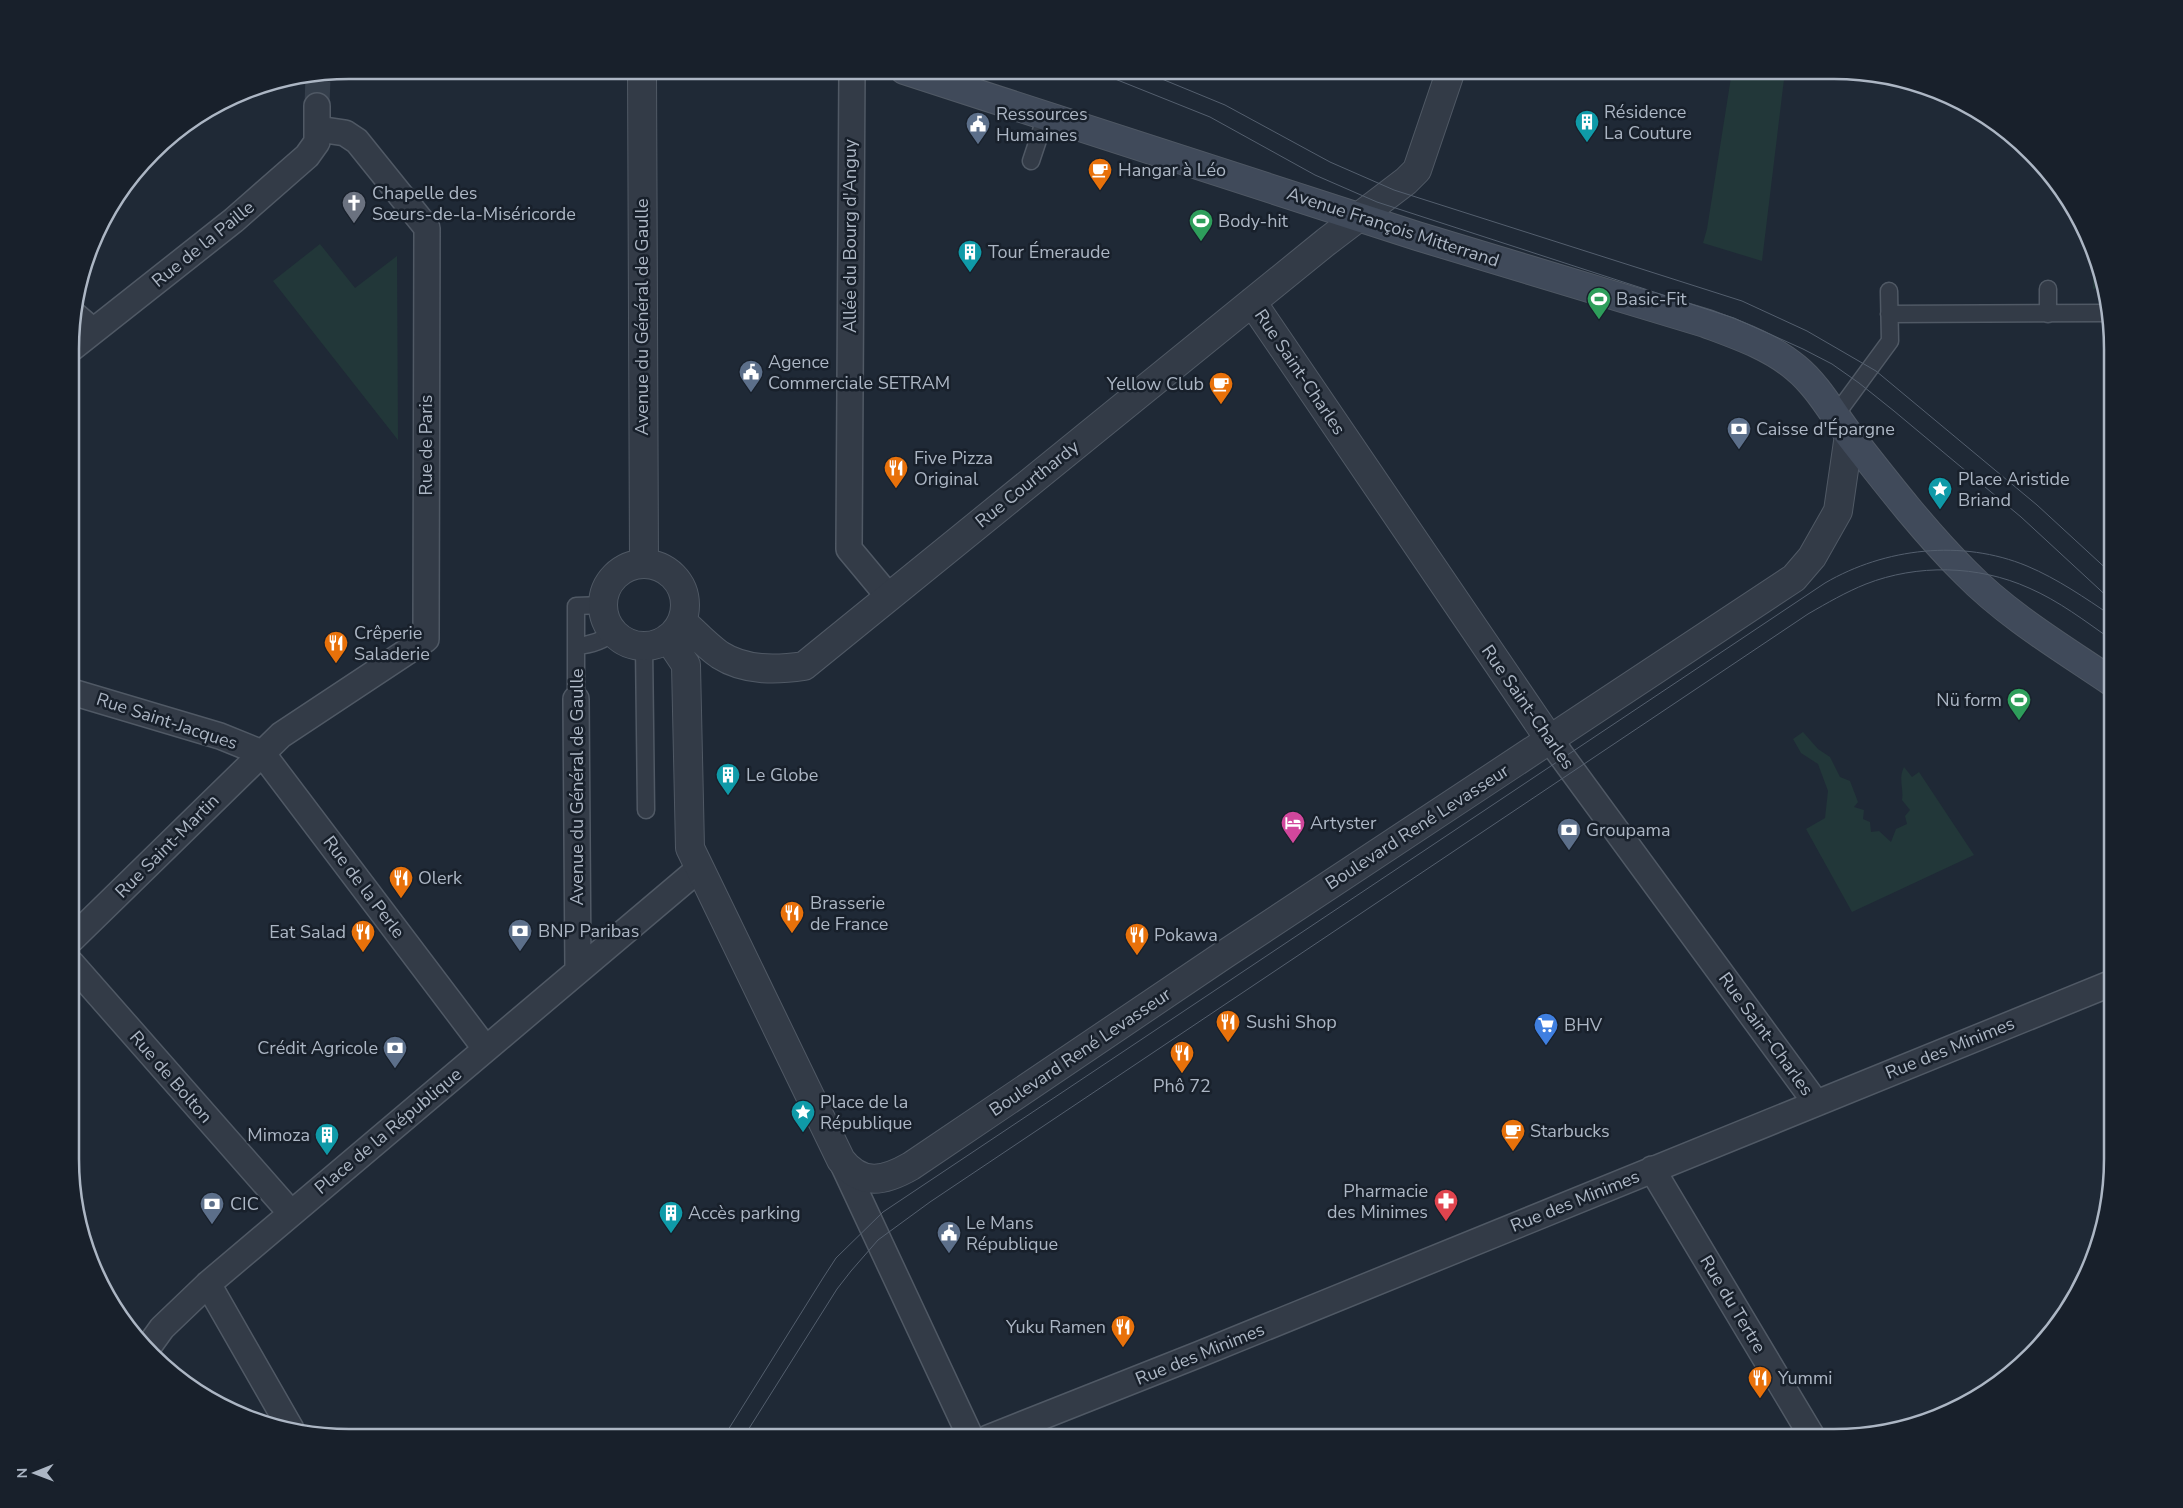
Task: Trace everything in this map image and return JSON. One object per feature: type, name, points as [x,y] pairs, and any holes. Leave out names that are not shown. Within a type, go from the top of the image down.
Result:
[{"type":"main road","name":"Avenue François Mitterrand","points":[[932,79],[1358,217],[1706,323],[1748,339],[1785,360],[1798,370],[1813,386],[1842,426]]},
{"type":"main road","points":[[1842,426],[1964,571],[2009,611],[2104,676]]},
{"type":"street","name":"Avenue du Général de Gaulle","points":[[642,79],[644,564]]},
{"type":"street","name":"Allée du Bourg d'Anguy","points":[[852,79],[849,549],[889,597]]},
{"type":"street","name":"Rue Courthardy","points":[[665,635],[737,662],[760,668],[804,666],[1252,302],[1406,181],[1417,170],[1448,79]]},
{"type":"street","name":"Rue de la Paille","points":[[79,342],[234,220],[307,156],[317,142],[318,117]]},
{"type":"street","name":"Rue de Paris","points":[[262,753],[281,735],[426,639],[427,228],[357,141],[318,117]]},
{"type":"street","name":"Rue Saint-Charles","points":[[1252,302],[1550,740],[1816,1103]]},
{"type":"street","points":[[80,320],[93,331]]},
{"type":"street","name":"Boulevard René Levasseur","points":[[841,1160],[854,1173],[869,1179],[891,1176],[911,1166],[1225,954],[1794,578],[1812,557],[1838,511],[1842,426]]},
{"type":"street","points":[[644,564],[661,567],[677,581],[685,597],[665,635],[628,643],[613,632],[604,615],[603,605],[606,590],[616,574],[627,568],[644,564]]},
{"type":"street","points":[[665,635],[686,665],[695,858],[841,1160],[967,1429]]},
{"type":"street","name":"Rue Saint-Jacques","points":[[79,694],[220,736],[262,753]]},
{"type":"street","name":"Avenue du Général de Gaulle","points":[[576,698],[578,971]]},
{"type":"street","name":"Rue Saint-Martin","points":[[79,932],[262,753]]},
{"type":"street","name":"Rue de la Perle","points":[[262,753],[485,1048]]},
{"type":"street","name":"Place de la République","points":[[156,1337],[208,1284],[578,971],[695,858]]},
{"type":"street","name":"Rue de Bolton","points":[[79,972],[291,1213]]},
{"type":"street","name":"Rue des Minimes","points":[[1012,1429],[2104,985]]},
{"type":"street","name":"Rue du Tertre","points":[[1652,1170],[1808,1429]]},
{"type":"street","points":[[208,1284],[286,1422]]},
{"type":"lane","points":[[1031,161],[1046,116]]},
{"type":"lane","points":[[2048,289],[2048,314]]},
{"type":"lane","points":[[1842,426],[1890,341],[1889,291]]},
{"type":"lane","points":[[1889,314],[2102,313]]},
{"type":"lane","name":"Avenue du Général de Gaulle","points":[[576,698],[576,606],[603,605]]},
{"type":"lane","name":"Avenue du Général de Gaulle","points":[[576,646],[588,645],[606,639],[613,632]]},
{"type":"lane","points":[[646,810],[665,635]]},
{"type":"green space","points":[[1731,79],[1784,79],[1762,261],[1703,243],[1707,229]]},
{"type":"green space","points":[[320,244],[355,288],[397,256],[398,440],[273,281]]},
{"type":"green space","points":[[2093,272],[2097,289],[2093,289]]},
{"type":"green space","points":[[1803,732],[1818,749],[1830,757],[1840,777],[1850,781],[1858,802],[1854,807],[1864,810],[1863,819],[1870,822],[1871,832],[1879,831],[1891,842],[1896,829],[1907,824],[1905,816],[1910,810],[1902,800],[1901,776],[1904,767],[1912,777],[1919,772],[1974,855],[1852,912],[1806,829],[1825,818],[1828,791],[1818,764],[1801,753],[1793,739]]},
{"type":"tunnel","points":[[317,106],[318,81]]},
{"type":"tram line","points":[[1115,79],[1210,117],[1315,175],[1377,202],[1734,318],[1832,364],[1894,411],[2021,517],[2104,594]]},
{"type":"tram line","points":[[1162,79],[1225,105],[1330,162],[1394,190],[1742,301],[1807,331],[1876,371],[2037,505],[2104,567]]},
{"type":"tram line","points":[[729,1429],[836,1258],[883,1212],[1825,583],[1848,571],[1898,555],[1924,551],[1976,552],[2002,558],[2038,571],[2071,589],[2104,611]]},
{"type":"tram line","points":[[749,1429],[837,1289],[878,1240],[930,1202],[1808,614],[1851,591],[1886,577],[1927,570],[1968,571],[2009,580],[2040,593],[2104,634]]},
{"type":"place","name":"Résidence La Couture","points":[[1587,143]]},
{"type":"place","name":"Ressources Humaines","points":[[978,145]]},
{"type":"place","name":"Hangar à Léo","points":[[1100,191]]},
{"type":"place","name":"Chapelle des Sœurs-de-la-Miséricorde","points":[[354,224]]},
{"type":"place","name":"Body-hit","points":[[1201,242]]},
{"type":"place","name":"Tour Émeraude","points":[[970,273]]},
{"type":"place","name":"Basic-Fit","points":[[1599,320]]},
{"type":"place","name":"Agence Commerciale SETRAM","points":[[751,393]]},
{"type":"place","name":"Yellow Club","points":[[1221,405]]},
{"type":"place","name":"Caisse d'Épargne","points":[[1739,450]]},
{"type":"place","name":"Five Pizza Original","points":[[896,489]]},
{"type":"place","name":"Place Aristide Briand","points":[[1940,510]]},
{"type":"place","name":"Crêperie Saladerie","points":[[336,664]]},
{"type":"place","name":"Nü form","points":[[2019,721]]},
{"type":"place","name":"Le Globe","points":[[728,796]]},
{"type":"place","name":"Artyster","points":[[1293,844]]},
{"type":"place","name":"Groupama","points":[[1569,851]]},
{"type":"place","name":"Olerk","points":[[401,899]]},
{"type":"place","name":"Brasserie de France","points":[[792,934]]},
{"type":"place","name":"BNP Paribas","points":[[520,952]]},
{"type":"place","name":"Eat Salad","points":[[363,953]]},
{"type":"place","name":"Pokawa","points":[[1137,956]]},
{"type":"place","name":"Sushi Shop","points":[[1228,1043]]},
{"type":"place","name":"BHV","points":[[1546,1046]]},
{"type":"place","name":"Crédit Agricole","points":[[395,1069]]},
{"type":"place","name":"Phô 72","points":[[1182,1074]]},
{"type":"place","name":"Place de la République","points":[[803,1133]]},
{"type":"place","name":"Starbucks","points":[[1513,1152]]},
{"type":"place","name":"Mimoza","points":[[327,1156]]},
{"type":"place","name":"Pharmacie des Minimes","points":[[1446,1222]]},
{"type":"place","name":"CIC","points":[[212,1225]]},
{"type":"place","name":"Accès parking","points":[[671,1234]]},
{"type":"place","name":"Le Mans République","points":[[949,1254]]},
{"type":"place","name":"Yuku Ramen","points":[[1123,1348]]},
{"type":"place","name":"Yummi","points":[[1760,1399]]}]
